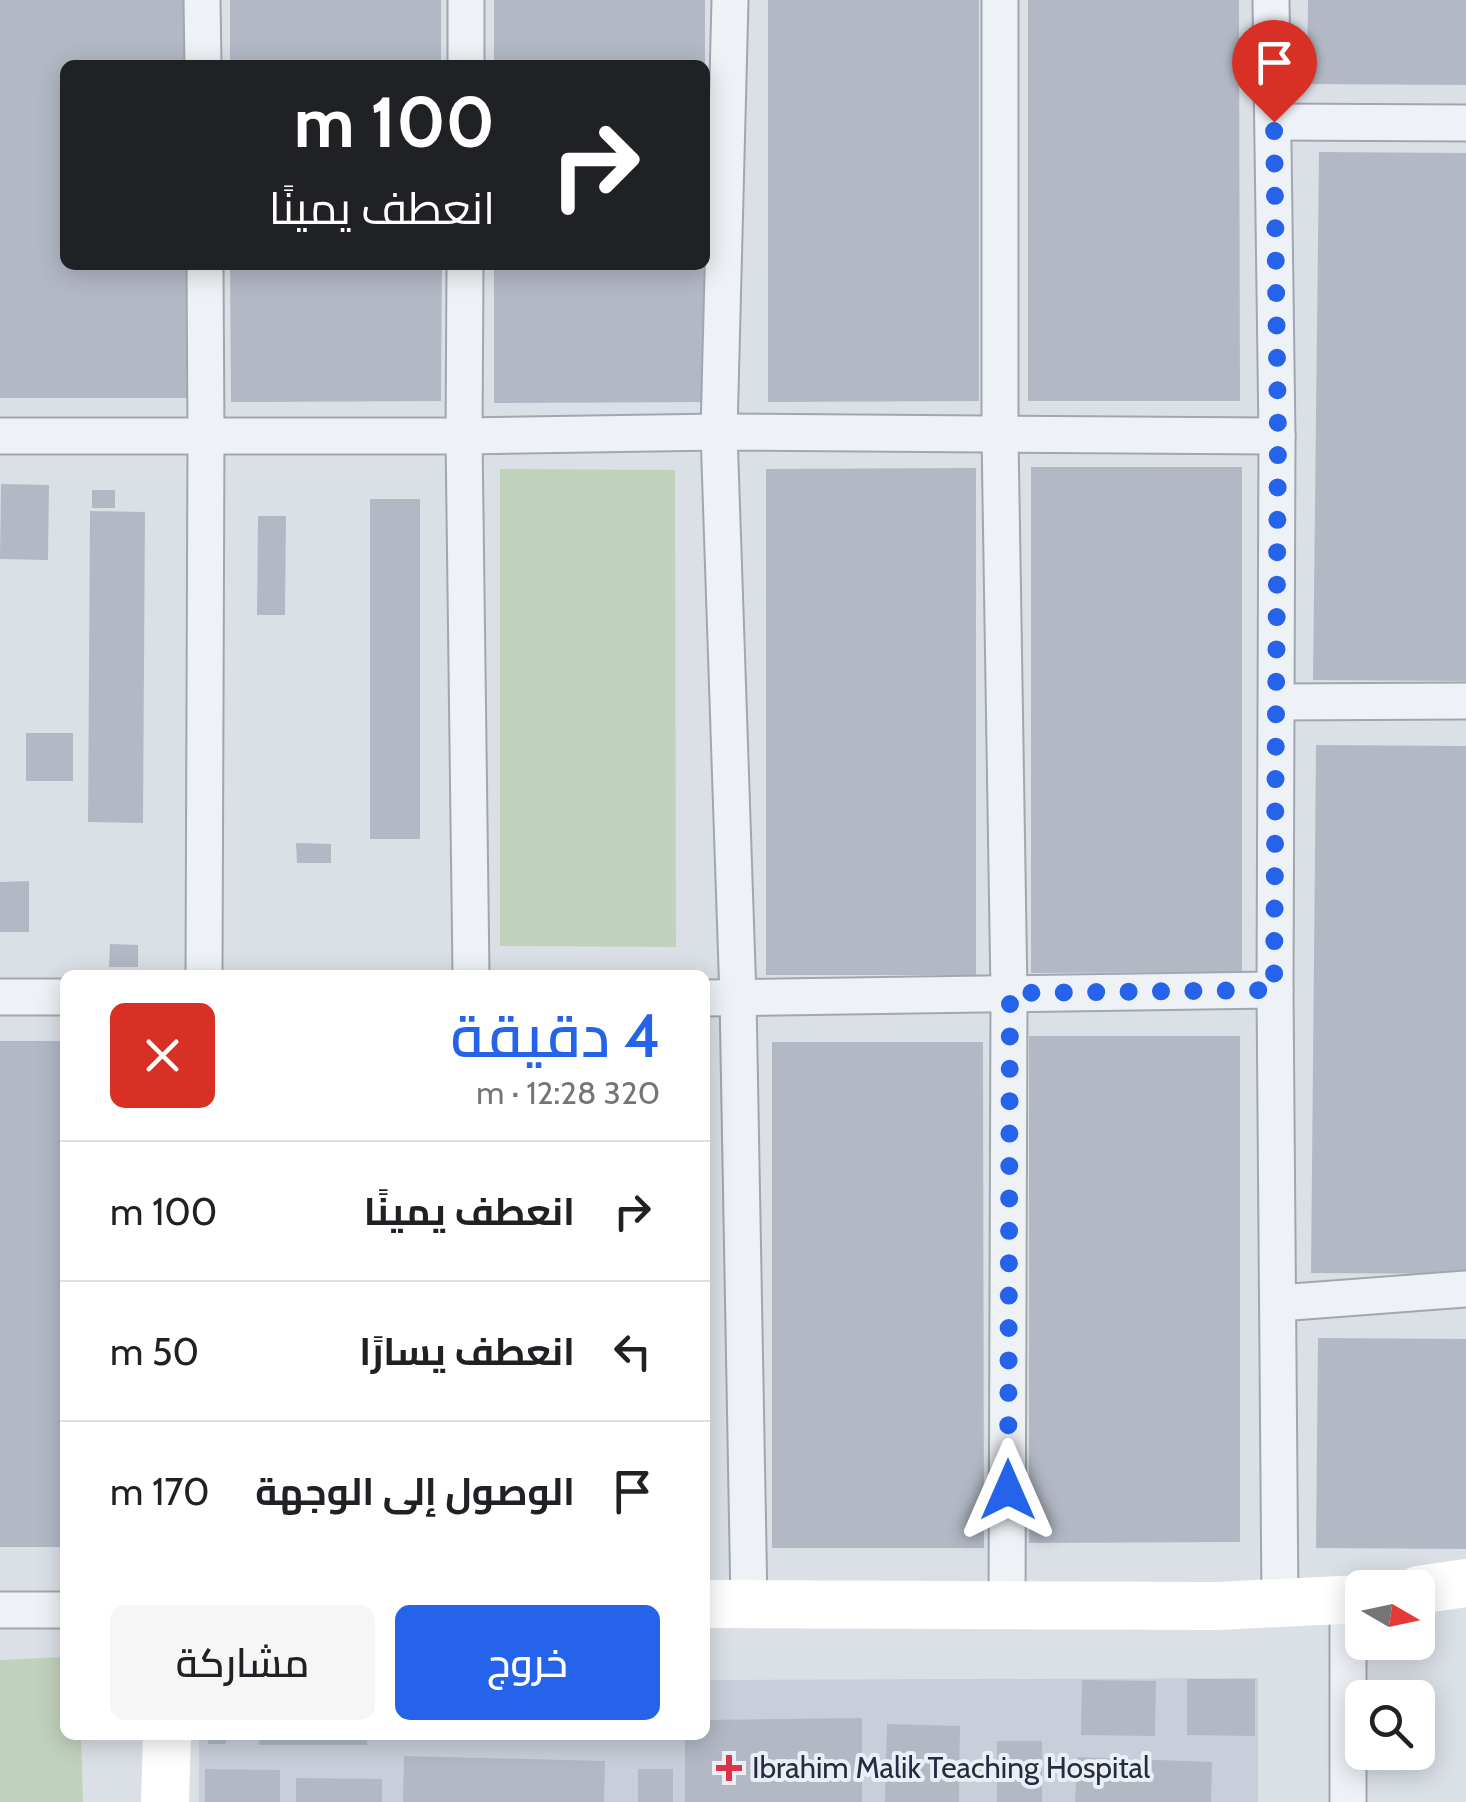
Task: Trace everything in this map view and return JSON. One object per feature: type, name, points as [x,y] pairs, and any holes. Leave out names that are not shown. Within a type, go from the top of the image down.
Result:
[{"type":"street","points":[[202,0],[203,60]]},
{"type":"street","points":[[466,0],[466,60]]},
{"type":"street","points":[[730,0],[719,432],[727,1604],[1217,1606],[1345,1600]]},
{"type":"street","points":[[1000,0],[1000,436],[1010,993],[1008,1606]]},
{"type":"street","points":[[1272,0],[1278,436],[1274,990],[1280,1603]]},
{"type":"street","points":[[1274,122],[1466,123]]},
{"type":"street","points":[[204,970],[205,270]]},
{"type":"street","points":[[465,270],[471,970]]},
{"type":"street","points":[[0,436],[719,432],[1278,436]]},
{"type":"street","points":[[1277,702],[1466,701]]},
{"type":"street","points":[[722,998],[1274,990]]},
{"type":"street","points":[[0,997],[60,997]]},
{"type":"street","points":[[1279,1303],[1466,1289]]},
{"type":"street","points":[[1435,1588],[1466,1583]]},
{"type":"street","points":[[0,1610],[60,1610]]},
{"type":"street","points":[[1348,1802],[1353,1660]]},
{"type":"street","points":[[165,1802],[167,1740]]},
{"type":"shaded area","name":"Ibrahim Malik Teaching Hospital","points":[[1258,1678],[1258,1802],[199,1802],[199,1740],[710,1740],[710,1680]]},
{"type":"green space","points":[[500,469],[675,470],[676,947],[500,946]]},
{"type":"green space","points":[[60,1657],[60,1740],[81,1740],[83,1802],[0,1802],[0,1660]]},
{"type":"building","points":[[0,0],[189,0],[189,60],[60,60],[60,270],[189,270],[189,398],[0,398]]},
{"type":"building","points":[[230,0],[441,0],[441,60],[230,60]]},
{"type":"building","points":[[494,0],[705,0],[705,60],[494,60]]},
{"type":"building","points":[[768,0],[979,0],[979,401],[768,402]]},
{"type":"building","points":[[1028,0],[1239,0],[1240,401],[1028,401]]},
{"type":"building","points":[[1308,0],[1466,0],[1466,85],[1307,84]]},
{"type":"building","points":[[1319,152],[1466,153],[1466,681],[1313,680]]},
{"type":"building","points":[[230,270],[442,270],[441,401],[231,402]]},
{"type":"building","points":[[494,270],[705,270],[706,402],[494,403]]},
{"type":"building","points":[[1031,467],[1242,467],[1242,972],[1031,973]]},
{"type":"building","points":[[976,468],[976,975],[766,975],[766,469]]},
{"type":"building","points":[[1,484],[49,485],[48,560],[0,559]]},
{"type":"building","points":[[92,490],[115,490],[115,508],[92,508]]},
{"type":"building","points":[[370,499],[420,499],[420,839],[370,839]]},
{"type":"building","points":[[90,511],[145,512],[143,823],[88,822]]},
{"type":"building","points":[[258,516],[286,516],[285,615],[257,615]]},
{"type":"building","points":[[26,733],[73,733],[73,781],[26,781]]},
{"type":"building","points":[[1316,745],[1466,746],[1466,1274],[1311,1273]]},
{"type":"building","points":[[296,843],[331,844],[331,863],[297,863]]},
{"type":"building","points":[[29,881],[29,932],[0,932],[0,882]]},
{"type":"building","points":[[110,944],[138,945],[138,967],[109,967]]},
{"type":"building","points":[[1029,1036],[1240,1036],[1240,1542],[1029,1543]]},
{"type":"building","points":[[0,1041],[60,1041],[60,1547],[0,1547]]},
{"type":"building","points":[[772,1042],[983,1042],[984,1548],[772,1548]]},
{"type":"building","points":[[1318,1338],[1466,1339],[1466,1549],[1316,1548]]},
{"type":"building","points":[[1187,1679],[1255,1679],[1255,1736],[1187,1735]]},
{"type":"building","points":[[1082,1680],[1156,1681],[1155,1736],[1081,1735]]},
{"type":"building","points":[[862,1718],[862,1802],[685,1802],[685,1740],[710,1740],[710,1720]]},
{"type":"building","points":[[887,1724],[960,1726],[959,1802],[885,1802]]},
{"type":"building","points":[[208,1740],[226,1740],[226,1744],[208,1744]]},
{"type":"building","points":[[259,1740],[367,1740],[367,1745],[259,1745]]},
{"type":"building","points":[[997,1741],[1042,1741],[1042,1802],[997,1802]]},
{"type":"building","points":[[404,1756],[605,1761],[604,1802],[403,1802]]},
{"type":"building","points":[[1077,1757],[1212,1762],[1211,1802],[1075,1802]]},
{"type":"building","points":[[205,1769],[280,1770],[280,1802],[205,1802]]},
{"type":"building","points":[[638,1769],[673,1769],[673,1802],[638,1802]]},
{"type":"building","points":[[296,1778],[382,1779],[382,1802],[296,1802]]},
{"type":"place","name":"Ibrahim Malik Teaching Hospital","points":[[729,1768]]},
{"type":"route","points":[[1008,1490],[1010,993],[1274,990],[1278,436],[1274,122]]}]
